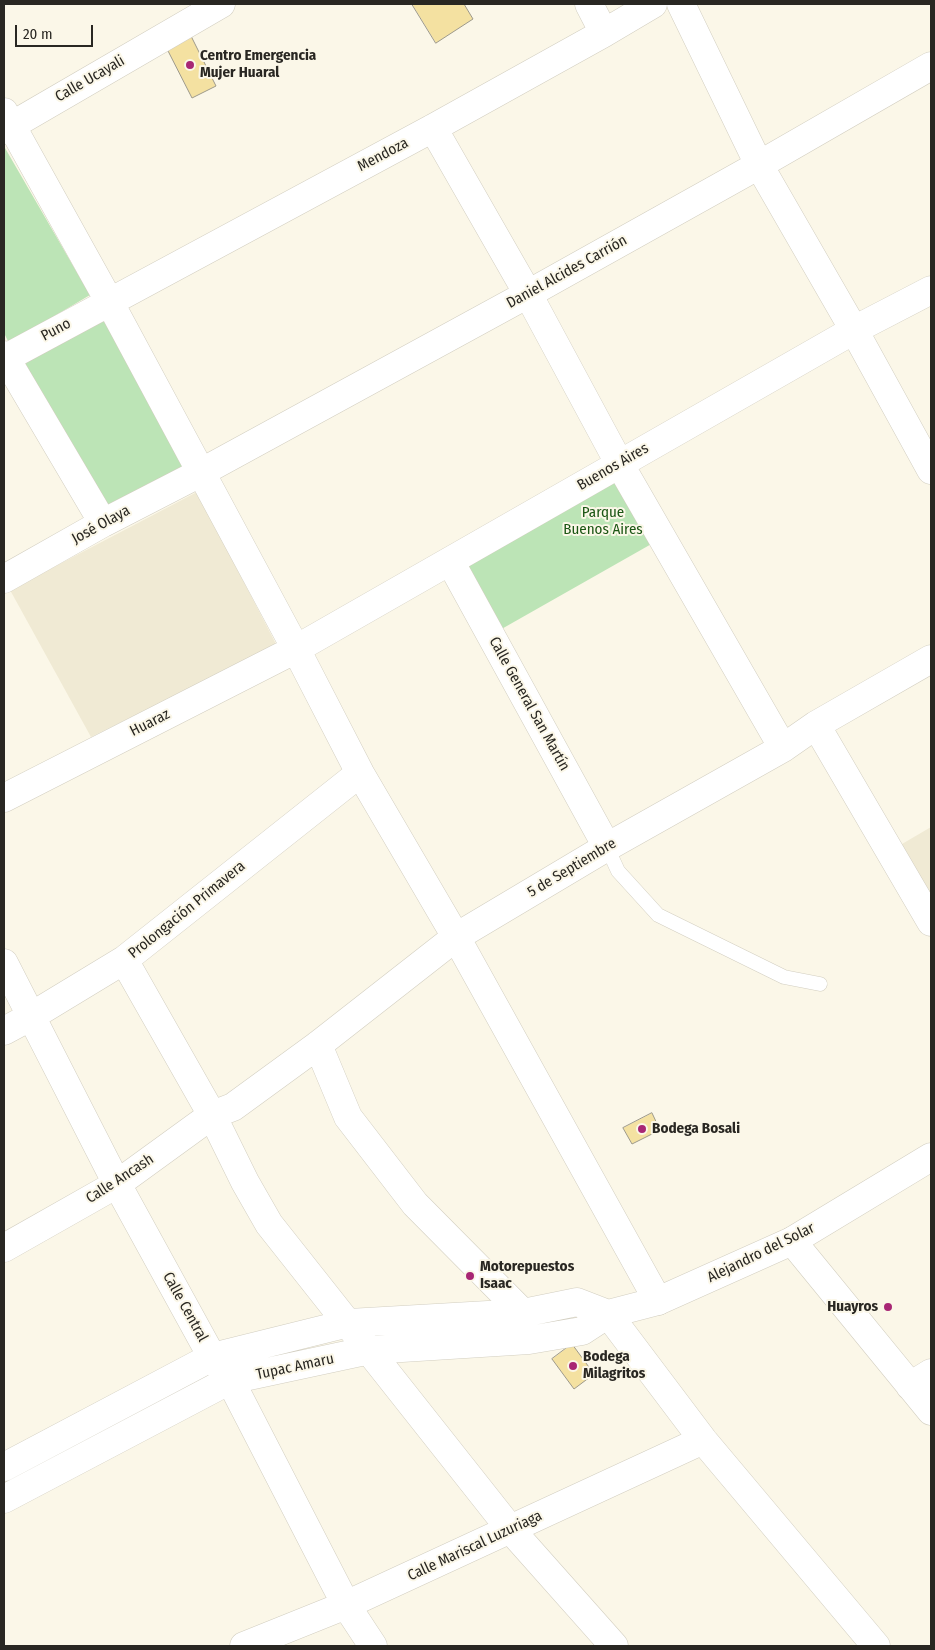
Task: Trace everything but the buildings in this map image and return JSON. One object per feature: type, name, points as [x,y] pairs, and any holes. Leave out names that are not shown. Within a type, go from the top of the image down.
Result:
[{"type":"street","name":"Calle Ucayali","points":[[6,122],[220,4]]},
{"type":"street","points":[[589,4],[604,34]]},
{"type":"street","points":[[680,4],[759,166],[854,330],[931,470]]},
{"type":"street","name":"Mendoza","points":[[109,302],[604,34],[645,6]]},
{"type":"street","name":"Daniel Alcides Carrión","points":[[200,473],[759,166],[931,66]]},
{"type":"street","points":[[6,122],[109,302],[296,649],[360,774],[456,937],[658,1301]]},
{"type":"street","points":[[433,128],[528,294],[620,463],[783,748]]},
{"type":"street","name":"Buenos Aires","points":[[296,649],[854,330],[931,290]]},
{"type":"street","name":"Puno","points":[[4,357],[109,302]]},
{"type":"street","points":[[4,357],[102,523]]},
{"type":"street","name":"José Olaya","points":[[4,580],[102,523],[200,473]]},
{"type":"street","name":"Calle General San Martín","points":[[450,561],[607,847]]},
{"type":"street","name":"Huaraz","points":[[4,798],[296,649]]},
{"type":"street","name":"5 de Septiembre","points":[[222,1111],[318,1045],[456,937],[607,847],[783,748],[816,724],[931,659]]},
{"type":"street","points":[[816,724],[931,922]]},
{"type":"street","name":"Prolongación Primavera","points":[[4,1031],[124,960],[360,774]]},
{"type":"street","points":[[124,960],[222,1111],[245,1182],[270,1224],[511,1530],[614,1646]]},
{"type":"street","name":"Calle Central","points":[[4,963],[117,1184],[212,1357],[230,1380],[346,1605],[373,1646]]},
{"type":"street","points":[[318,1045],[348,1117],[409,1197],[523,1313]]},
{"type":"street","name":"Calle Ancash","points":[[4,1248],[117,1184],[222,1111]]},
{"type":"street","name":"Alejandro del Solar","points":[[608,1314],[658,1301],[792,1241],[931,1157]]},
{"type":"street","points":[[792,1241],[920,1380],[931,1411]]},
{"type":"street","points":[[4,1467],[212,1357],[349,1323],[523,1313],[577,1302],[608,1314],[703,1440],[876,1646]]},
{"type":"street","name":"Tupac Amaru","points":[[4,1499],[230,1380],[370,1350],[529,1340],[582,1331],[608,1314]]},
{"type":"street","name":"Calle Mariscal Luzuriaga","points":[[244,1646],[346,1605],[703,1440]]},
{"type":"lane","points":[[607,847],[618,871],[658,915],[784,977],[820,984]]},
{"type":"shaded area","points":[[197,492],[277,646],[91,737],[10,590]]},
{"type":"shaded area","points":[[931,827],[931,896],[902,844]]},
{"type":"green space","points":[[5,148],[90,295],[9,343],[4,333]]},
{"type":"green space","points":[[101,314],[187,464],[105,513],[18,361]]},
{"type":"green space","name":"Parque Buenos Aires","points":[[619,463],[662,538],[491,635],[450,561]]},
{"type":"place","name":"Centro Emergencia Mujer Huaral","points":[[190,65]]},
{"type":"place","name":"Bodega Bosali","points":[[642,1129]]},
{"type":"place","name":"Motorepuestos Isaac","points":[[470,1276]]},
{"type":"place","name":"Huayros","points":[[888,1307]]},
{"type":"place","name":"Bodega Milagritos","points":[[573,1366]]}]
